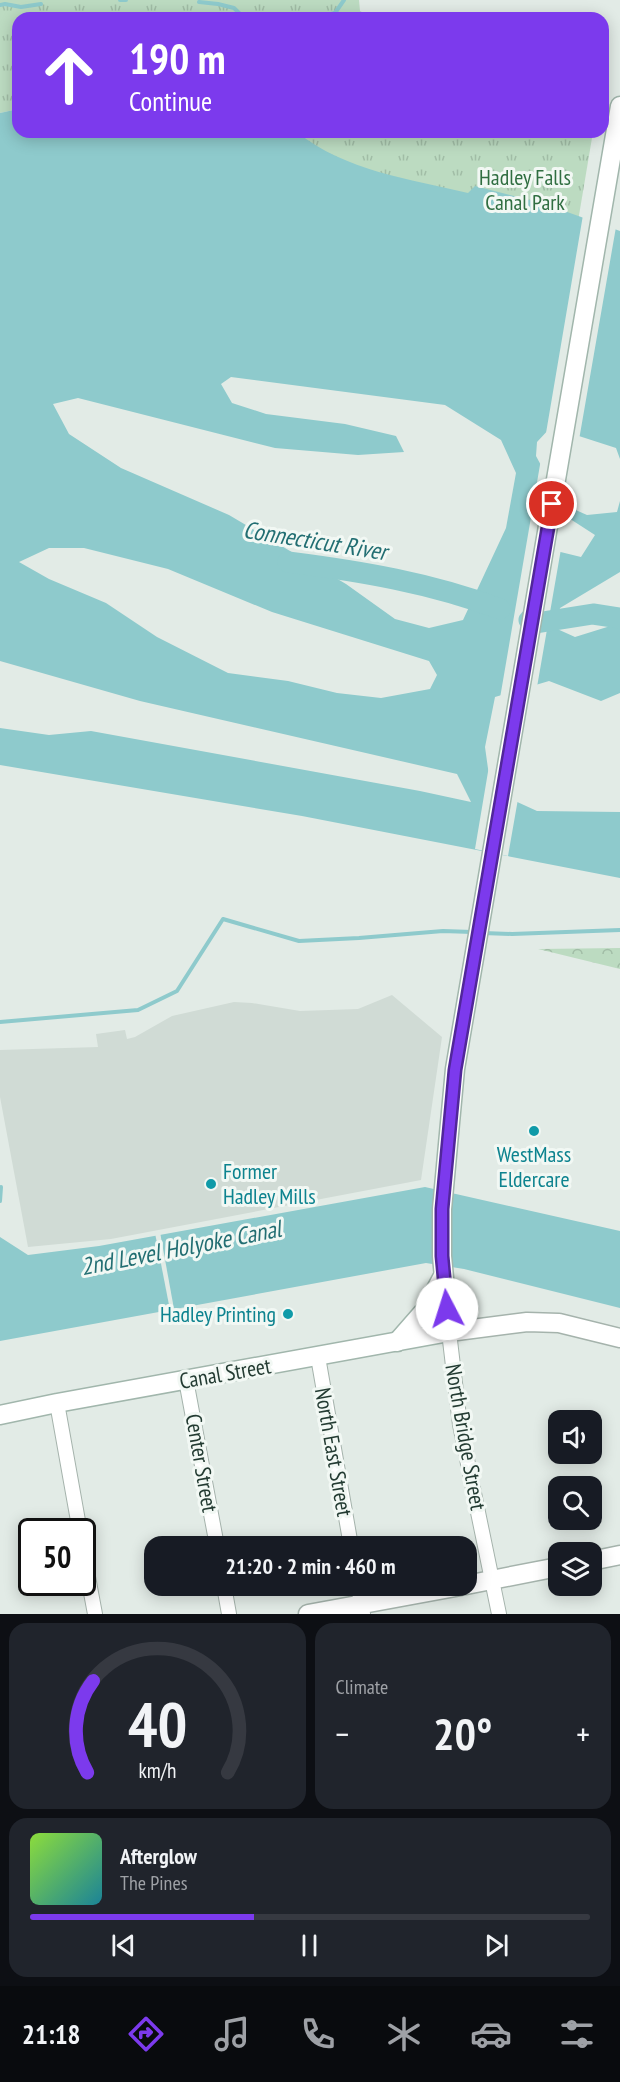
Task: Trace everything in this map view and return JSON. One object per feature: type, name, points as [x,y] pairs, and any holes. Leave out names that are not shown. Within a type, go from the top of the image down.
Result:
[{"type":"main road","name":"North Bridge Street","points":[[449,1332],[442,1209],[455,1070],[620,106]]},
{"type":"main road","points":[[397,1342],[425,1310],[444,1273]]},
{"type":"main road","name":"Canal Street","points":[[0,1415],[449,1332],[527,1322],[559,1323],[620,1338]]},
{"type":"main road","points":[[602,1559],[620,1555]]},
{"type":"main road","points":[[477,1582],[548,1569]]},
{"type":"main road","points":[[308,1614],[363,1609],[418,1596]]},
{"type":"street","name":"North Bridge Street","points":[[449,1332],[460,1425],[499,1614]]},
{"type":"street","name":"North East Street","points":[[318,1357],[349,1536]]},
{"type":"street","name":"Center Street","points":[[186,1380],[215,1536]]},
{"type":"street","points":[[57,1403],[78,1518]]},
{"type":"street","points":[[92,1596],[95,1614]]},
{"type":"street","points":[[226,1596],[229,1614]]},
{"type":"shaded area","points":[[392,995],[442,1037],[421,1180],[111,1239],[28,1247],[0,1097],[0,1050],[98,1047],[96,1034],[125,1030],[127,1039],[135,1037],[172,1016],[234,1002],[300,1011],[358,1009]]},
{"type":"green space","points":[[0,0],[359,0],[362,12],[12,12],[12,110],[0,113]]},
{"type":"green space","name":"Hadley Falls Canal Park","points":[[296,138],[592,138],[572,257],[486,239]]},
{"type":"green space","points":[[620,948],[620,969],[538,949]]},
{"type":"water","points":[[12,110],[12,138],[306,138],[336,156],[379,172],[468,193],[475,186],[545,204],[620,231],[620,459],[616,448],[551,427],[537,442],[536,456],[562,504],[587,515],[617,512],[620,501],[620,572],[560,608],[555,628],[575,637],[620,623],[620,693],[601,701],[549,681],[495,697],[485,747],[491,790],[537,811],[620,812],[620,878],[302,816],[0,765],[0,728],[49,735],[91,731],[471,802],[457,774],[140,701],[0,661],[0,113]],"holes":[[[231,377],[445,405],[501,440],[516,473],[506,528],[463,620],[429,628],[395,619],[346,584],[229,515],[121,468],[69,434],[53,404],[78,398],[275,448],[358,455],[404,452],[396,436],[345,424],[266,414],[232,403],[221,384]],[[564,515],[595,535],[581,557],[532,545],[536,516]],[[49,548],[84,548],[168,569],[272,612],[429,661],[437,675],[430,689],[381,698],[337,693],[288,681],[228,673],[157,637],[106,603],[49,579],[19,562]]]},
{"type":"water","name":"2nd Level Holyoke Canal","points":[[425,1187],[620,1231],[620,1308],[464,1269],[426,1263],[0,1341],[0,1237],[28,1255],[99,1246]]},
{"type":"pier","points":[[583,215],[616,227],[579,440],[552,431],[545,439]]},
{"type":"pier","points":[[541,459],[564,502],[568,504],[566,519],[539,519],[535,542],[561,549],[537,687],[500,698]]},
{"type":"pier","points":[[490,760],[494,788],[518,799],[508,856],[475,849]]},
{"type":"pier","points":[[160,1232],[174,1309],[170,1310],[155,1233]]},
{"type":"waterway","points":[[120,0],[126,0]]},
{"type":"waterway","points":[[336,12],[344,0]]},
{"type":"waterway","points":[[199,2],[234,8],[238,12]]},
{"type":"waterway","points":[[0,5],[21,7],[41,4]]},
{"type":"waterway","name":"Connecticut River","points":[[288,562],[395,579],[448,592],[500,609]]},
{"type":"waterway","name":"Connecticut River","points":[[529,620],[536,623],[593,614],[620,618]]},
{"type":"waterway","points":[[0,1022],[138,1010],[177,991],[223,919],[299,941],[443,931],[472,932]]},
{"type":"waterway","points":[[483,933],[620,930]]},
{"type":"waterway","points":[[0,1201],[1,1187]]},
{"type":"place","name":"WestMass Eldercare","points":[[534,1131]]},
{"type":"place","name":"Former Hadley Mills","points":[[211,1184]]},
{"type":"place","name":"Hadley Printing","points":[[288,1314]]},
{"type":"route","points":[[447,1309],[442,1256],[442,1209],[455,1070],[552,504]]}]
